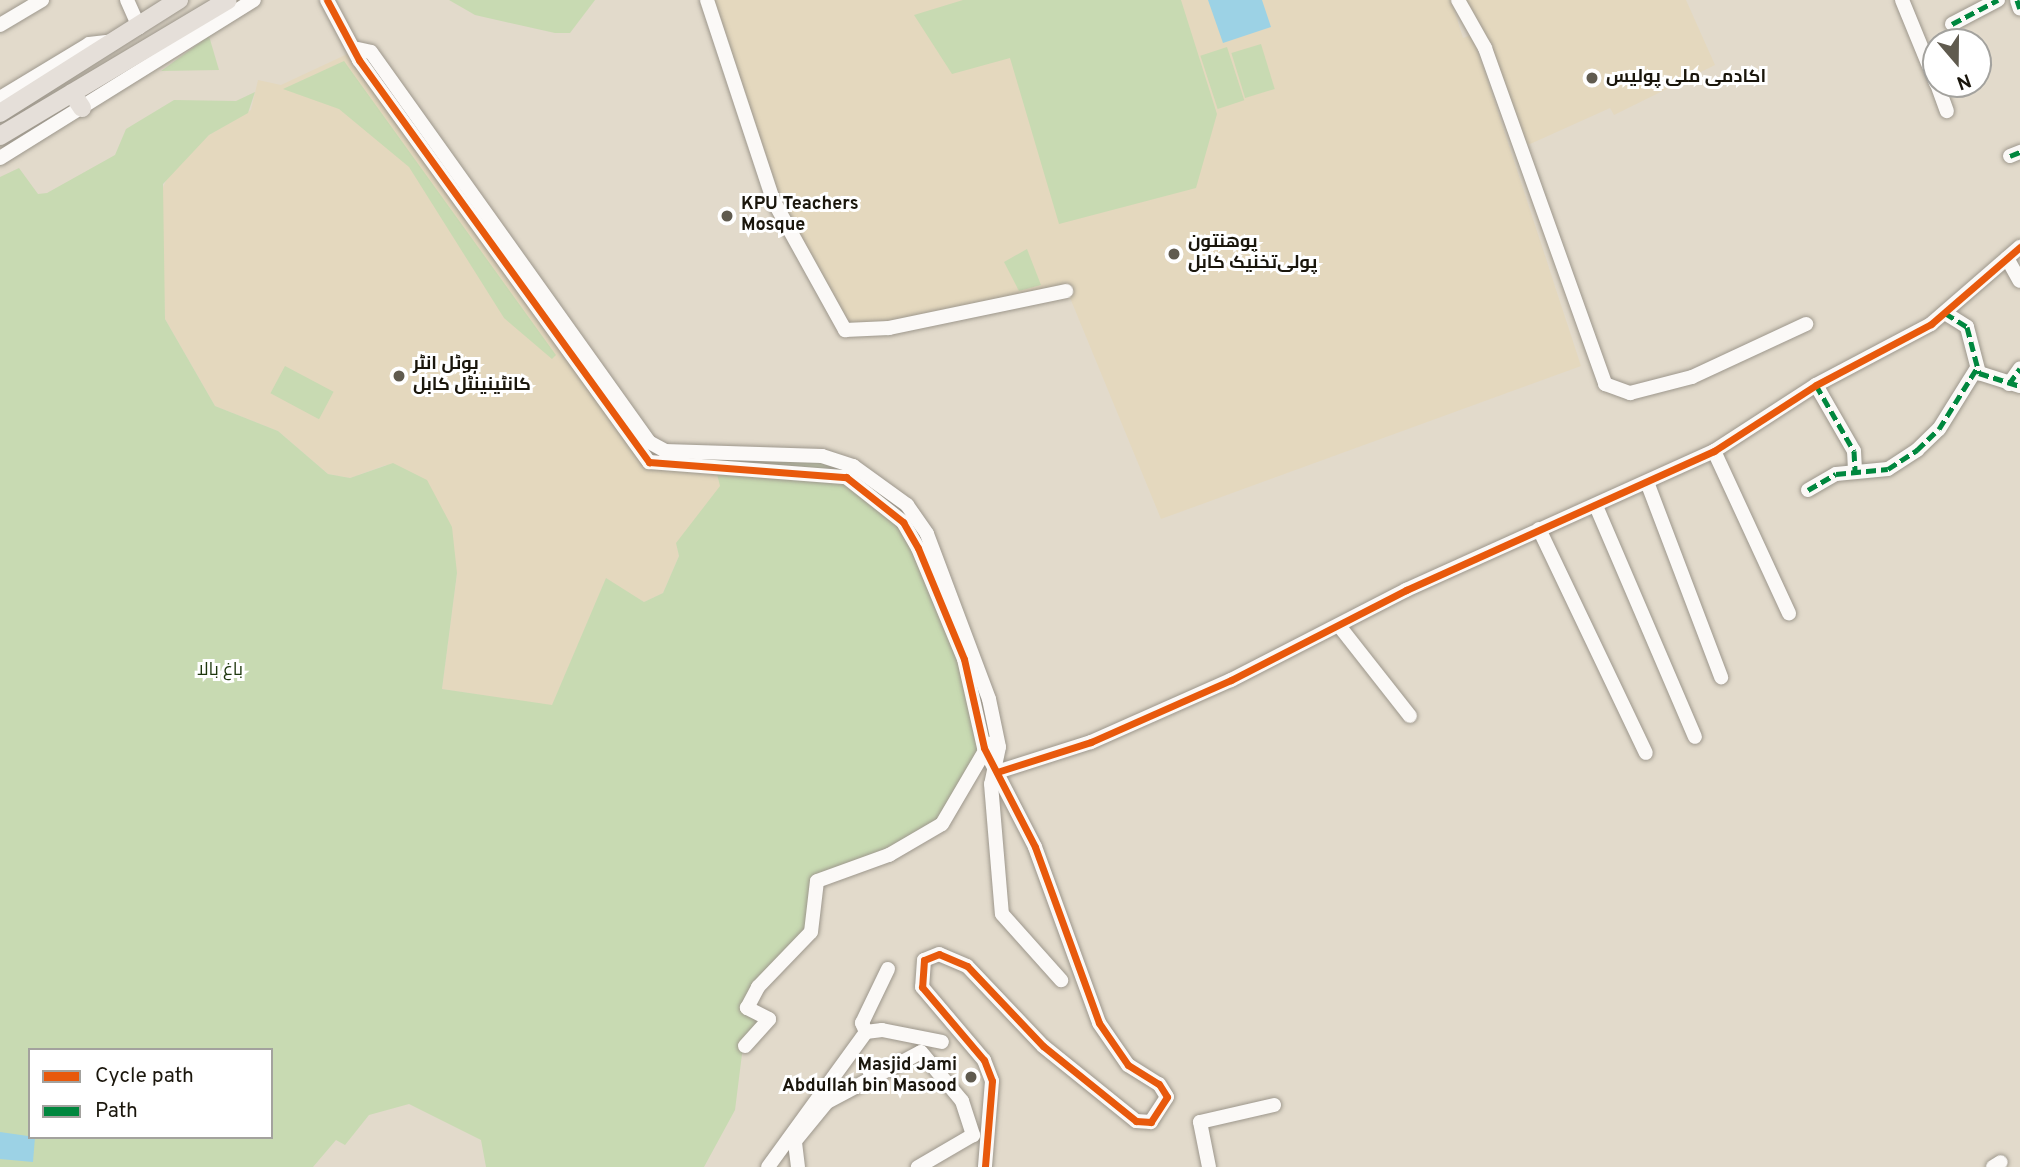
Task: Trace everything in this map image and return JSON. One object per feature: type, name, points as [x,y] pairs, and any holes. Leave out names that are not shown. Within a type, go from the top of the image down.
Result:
[{"type":"main road","points":[[0,113],[179,0]]},
{"type":"main road","points":[[0,136],[77,101],[202,24],[228,0]]},
{"type":"street","points":[[0,25],[41,0]]},
{"type":"street","points":[[127,0],[139,27]]},
{"type":"street","points":[[202,24],[254,0]]},
{"type":"street","points":[[327,0],[358,49],[371,52],[591,371],[649,442],[665,451],[698,460],[846,477],[903,522],[964,659],[984,748],[1053,890],[1099,1023],[1128,1065],[1159,1084],[1167,1097],[1151,1122],[1136,1121],[1043,1046],[967,965],[939,954],[924,960],[922,987],[984,1059],[992,1081],[985,1167]]},
{"type":"street","points":[[707,0],[773,200],[845,330],[889,328],[1066,291]]},
{"type":"street","points":[[1458,0],[1485,48],[1605,384],[1630,393],[1692,377],[1806,324]]},
{"type":"street","points":[[1902,0],[1922,49]]},
{"type":"street","points":[[1952,24],[1998,0]]},
{"type":"street","points":[[2017,0],[2020,9]]},
{"type":"street","points":[[0,98],[89,44],[118,40]]},
{"type":"street","points":[[1942,98],[1947,111]]},
{"type":"street","points":[[0,158],[77,101]]},
{"type":"street","points":[[997,772],[1091,742],[1340,627],[1539,529],[1596,506],[1714,451],[1816,384],[1945,313],[2020,247]]},
{"type":"street","points":[[2007,258],[2020,281]]},
{"type":"street","points":[[1945,313],[1967,327],[1977,368],[1987,379],[2015,385],[2020,368]]},
{"type":"street","points":[[1808,490],[1855,471],[1888,469],[1917,450],[1939,429],[1977,368]]},
{"type":"street","points":[[1816,384],[1854,451],[1855,471]]},
{"type":"street","points":[[1714,451],[1789,613]]},
{"type":"street","points":[[698,460],[822,456],[853,466],[907,505],[927,534],[976,653],[997,737],[994,859],[1002,914],[1061,980]]},
{"type":"street","points":[[1647,482],[1721,677]]},
{"type":"street","points":[[1596,506],[1695,737]]},
{"type":"street","points":[[1539,529],[1646,752]]},
{"type":"street","points":[[1340,627],[1410,716]]},
{"type":"street","points":[[745,1046],[769,1018],[747,1008],[758,987],[811,932],[817,881],[889,855],[942,824],[984,748],[997,737]]},
{"type":"street","points":[[866,1032],[862,1023],[888,969]]},
{"type":"street","points":[[866,1032],[942,1042]]},
{"type":"street","points":[[768,1167],[866,1032]]},
{"type":"street","points":[[798,1167],[795,1141],[827,1102],[921,1052],[962,1101],[973,1135],[918,1167]]},
{"type":"street","points":[[1209,1167],[1200,1122],[1274,1105]]},
{"type":"shaded area","name":"پوهنتون پولی‌تخنیک کابل","points":[[711,0],[1451,0],[1463,38],[1471,35],[1483,66],[1581,366],[1161,519],[1066,288],[854,330],[784,220]]},
{"type":"shaded area","name":"اکادمی ملی پولیس","points":[[1458,0],[1686,0],[1715,65],[1614,115],[1610,108],[1530,144],[1519,142]]},
{"type":"shaded area","name":"ہوٹل انٹر کانٹینینٹل کابل","points":[[358,49],[371,52],[649,442],[712,453],[721,486],[677,543],[679,556],[663,593],[644,602],[606,579],[552,706],[442,689],[457,573],[386,465],[350,478],[328,474],[278,431],[215,406],[165,319],[160,194],[169,174],[209,135],[251,110],[258,80],[281,85]]},
{"type":"green space","points":[[449,0],[595,0],[570,33],[555,33],[475,15]]},
{"type":"green space","points":[[963,0],[1181,0],[1217,114],[1196,188],[1059,224],[1010,58],[952,74],[914,15]]},
{"type":"green space","points":[[209,36],[219,70],[161,71]]},
{"type":"green space","points":[[1261,44],[1275,89],[1245,98],[1231,53]]},
{"type":"green space","points":[[1227,47],[1244,100],[1218,109],[1200,56]]},
{"type":"green space","points":[[344,61],[556,355],[552,359],[504,318],[409,167],[339,109],[283,89]]},
{"type":"green space","name":"باغ بالا","points":[[255,92],[248,113],[209,135],[163,184],[165,319],[215,406],[278,431],[328,474],[350,478],[393,463],[427,480],[452,527],[457,573],[442,689],[552,705],[606,578],[644,602],[663,593],[679,556],[676,543],[720,486],[712,453],[822,456],[881,484],[927,534],[997,737],[926,836],[821,877],[811,932],[747,1008],[769,1019],[742,1054],[735,1110],[704,1167],[486,1167],[481,1140],[409,1104],[369,1115],[345,1145],[336,1140],[313,1167],[0,1167],[0,177],[19,168],[38,194],[47,193],[115,155],[126,129],[174,100],[236,101]]},
{"type":"green space","points":[[1027,249],[1041,285],[1019,291],[1004,262]]},
{"type":"green space","points":[[285,366],[334,392],[319,419],[270,393]]},
{"type":"water","points":[[1208,0],[1262,0],[1271,27],[1223,43]]},
{"type":"water","points":[[0,1132],[35,1139],[33,1162],[0,1159]]},
{"type":"marked path","points":[[1952,24],[1998,0]]},
{"type":"marked path","points":[[2017,0],[2020,9]]},
{"type":"marked path","points":[[2010,156],[2020,152]]},
{"type":"marked path","points":[[1945,313],[1967,327],[1979,373],[2020,386]]},
{"type":"marked path","points":[[1808,490],[1836,474],[1888,469],[1917,450],[1939,429],[1977,368]]},
{"type":"marked path","points":[[2009,384],[2020,368]]},
{"type":"marked path","points":[[1816,385],[1854,451],[1855,471]]},
{"type":"cycle path","points":[[327,0],[359,60],[649,462],[846,477],[903,522],[918,548],[964,659],[984,748],[1035,847],[1099,1023],[1128,1065],[1159,1084],[1167,1097],[1151,1122],[1136,1121],[1043,1046],[967,966],[939,954],[924,960],[922,987],[984,1060],[992,1081],[985,1167]]},
{"type":"cycle path","points":[[997,772],[1091,742],[1231,680],[1406,590],[1714,451],[1816,385],[1931,324],[2020,247]]},
{"type":"place","name":"اکادمی ملی پولیس","points":[[1592,78]]},
{"type":"place","name":"KPU Teachers Mosque","points":[[727,216]]},
{"type":"place","name":"پوهنتون پولی‌تخنیک کابل","points":[[1174,254]]},
{"type":"place","name":"ہوٹل انٹر کانٹینینٹل کابل","points":[[399,376]]},
{"type":"place","name":"Masjid Jami Abdullah bin Masood","points":[[971,1077]]}]
